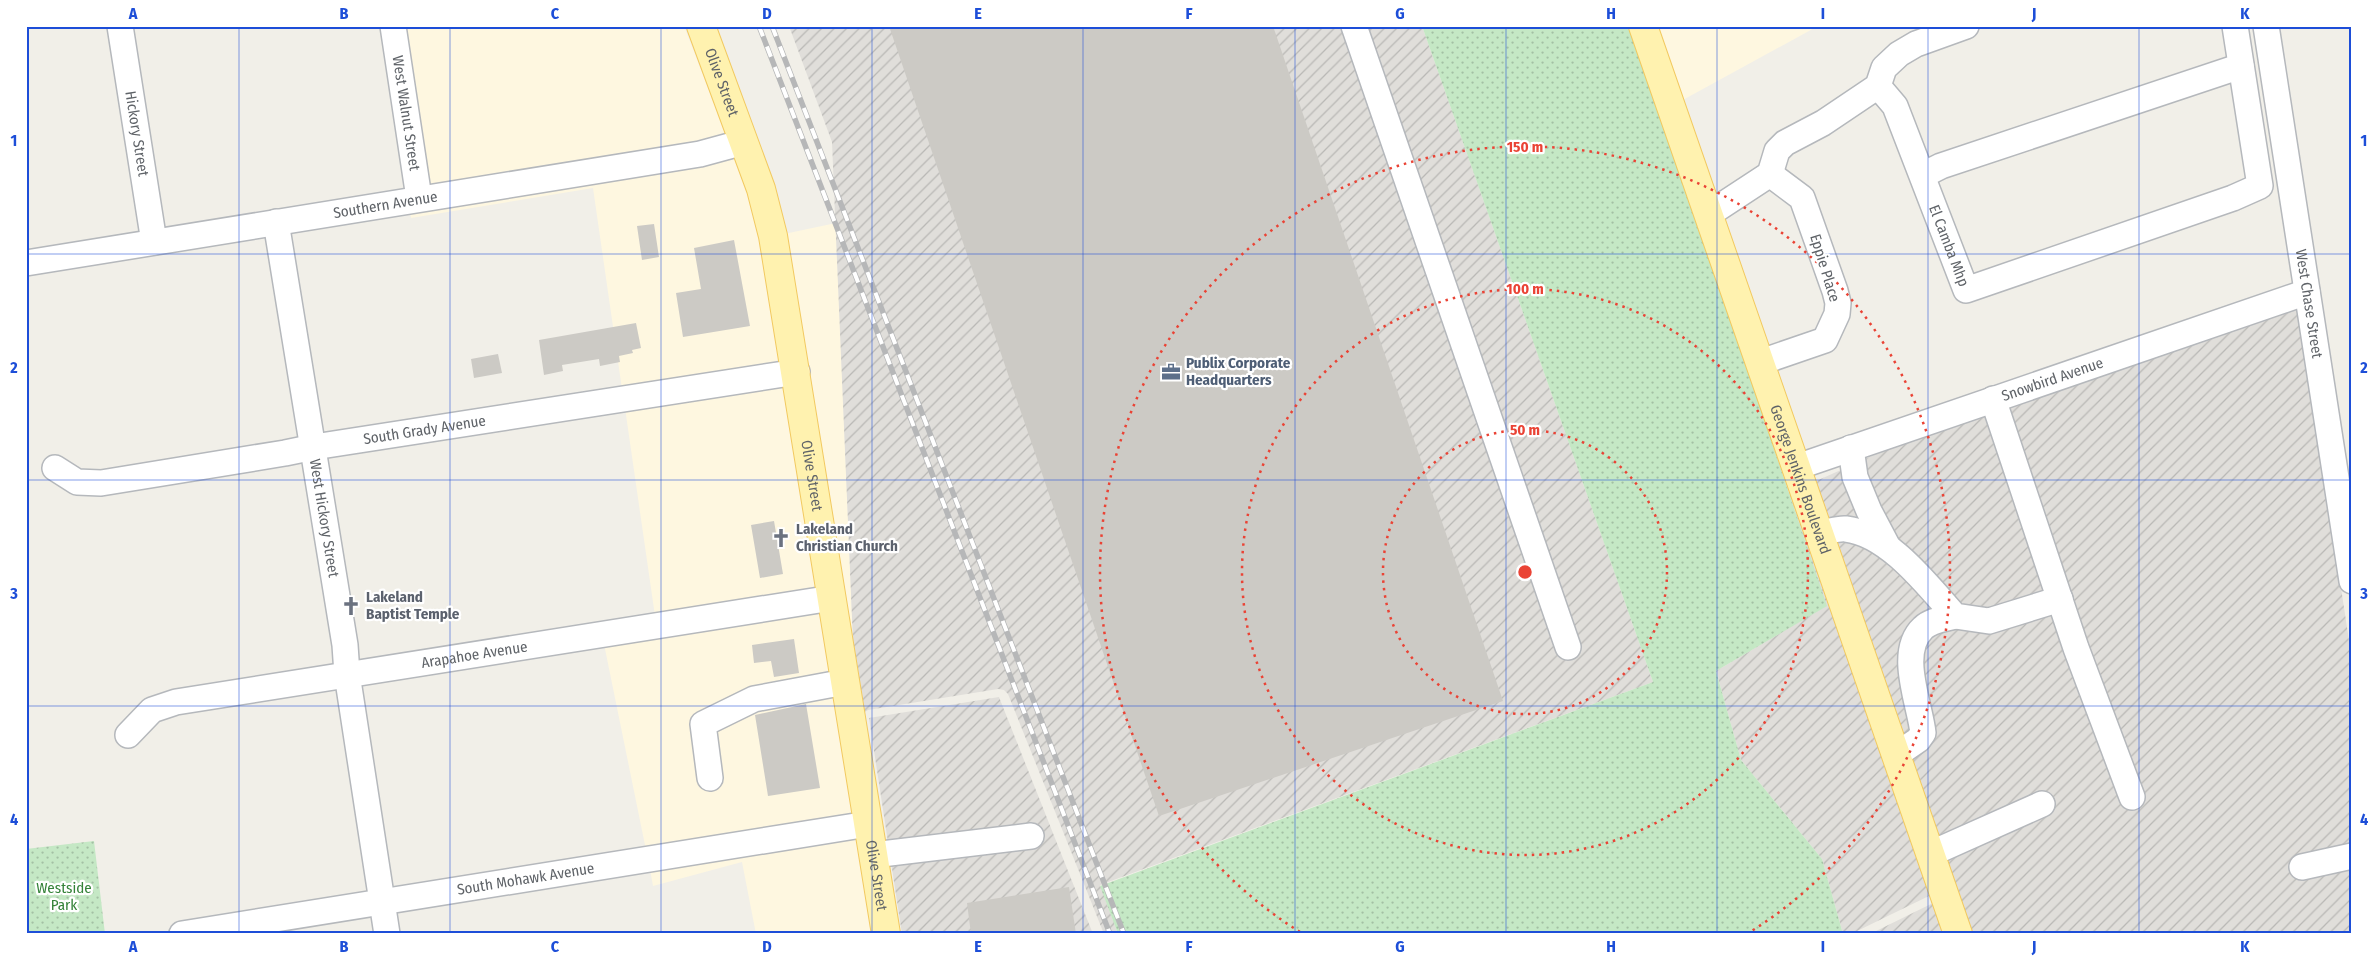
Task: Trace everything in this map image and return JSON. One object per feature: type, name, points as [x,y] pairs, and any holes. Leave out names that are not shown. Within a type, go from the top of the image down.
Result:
[{"type":"main road","name":"Olive Street","points":[[701,26],[761,189],[773,236],[797,372],[886,934]]},
{"type":"main road","name":"George Jenkins Boulevard","points":[[1643,26],[1958,934]]},
{"type":"street","name":"Hickory Street","points":[[120,26],[154,242]]},
{"type":"street","name":"West Walnut Street","points":[[393,26],[419,198]]},
{"type":"street","points":[[1354,26],[1568,647]]},
{"type":"street","points":[[1709,214],[1770,174],[1777,151],[1785,143],[1823,123],[1878,86],[1884,68],[1913,35],[1966,26]]},
{"type":"street","points":[[1878,86],[1895,106],[1923,175],[1941,166],[2241,66],[2236,26]]},
{"type":"street","name":"West Chase Street","points":[[2266,26],[2352,581]]},
{"type":"street","name":"El Camba Mhp","points":[[1923,175],[1966,290],[2233,198],[2260,186],[2241,66]]},
{"type":"street","name":"Southern Avenue","points":[[26,263],[700,154],[744,142]]},
{"type":"street","name":"Eppie Place","points":[[1760,362],[1825,340],[1833,325],[1838,303],[1802,198],[1770,174]]},
{"type":"street","name":"West Hickory Street","points":[[276,222],[345,645],[347,674],[387,934]]},
{"type":"street","name":"Snowbird Avenue","points":[[1797,467],[2308,292]]},
{"type":"street","name":"South Grady Avenue","points":[[55,468],[77,482],[101,483],[314,447],[797,372]]},
{"type":"street","points":[[1993,399],[2060,599],[2132,797]]},
{"type":"street","points":[[1851,448],[1855,478],[1869,511],[1889,549]]},
{"type":"street","points":[[1820,533],[1845,529],[1865,534],[1889,549],[1919,574],[1955,616]]},
{"type":"street","name":"Arapahoe Avenue","points":[[128,735],[152,710],[176,702],[832,598]]},
{"type":"street","points":[[1896,755],[1918,740],[1923,733],[1911,673],[1911,652],[1915,637],[1924,627],[1936,621],[1955,616],[1989,621],[2060,599]]},
{"type":"street","points":[[710,778],[703,724],[754,700],[845,682]]},
{"type":"street","points":[[1930,854],[2042,804]]},
{"type":"street","name":"South Mohawk Avenue","points":[[182,934],[868,824]]},
{"type":"street","points":[[873,855],[1031,836]]},
{"type":"street","points":[[2302,867],[2352,856]]},
{"type":"shaded area","points":[[404,26],[684,26],[727,137],[698,144],[429,187]]},
{"type":"shaded area","points":[[789,26],[1422,26],[1653,682],[1100,885],[1118,934],[1104,934],[1008,694],[1004,690],[998,689],[868,710],[862,714],[854,665],[832,142]]},
{"type":"shaded area","points":[[1655,26],[1818,26],[1681,101]]},
{"type":"shaded area","points":[[734,155],[756,213],[784,364],[622,389],[593,188],[411,218],[410,210]]},
{"type":"shaded area","points":[[836,223],[854,665],[784,234]]},
{"type":"shaded area","points":[[2298,306],[2352,660],[2352,934],[1969,934],[1814,482],[1921,434],[1986,411],[2065,651],[2125,809],[2145,803],[2086,644],[2007,404]]},
{"type":"shaded area","points":[[787,383],[820,590],[655,616],[625,408]]},
{"type":"shaded area","points":[[1794,491],[1933,894],[1851,934],[1843,934],[1822,859],[1741,760],[1716,671],[1826,606],[1789,493]]},
{"type":"shaded area","points":[[823,609],[856,817],[646,850],[604,644]]},
{"type":"shaded area","points":[[999,697],[1093,934],[902,934],[869,718]]},
{"type":"shaded area","points":[[859,836],[875,934],[756,934],[742,862],[653,886],[650,869]]},
{"type":"shaded area","points":[[1933,903],[1944,934],[1870,934]]},
{"type":"green space","points":[[1422,26],[1629,26],[1661,112],[1827,606],[1716,671],[1741,760],[1822,859],[1843,934],[1118,934],[1100,886],[1653,682]]},
{"type":"green space","name":"Westside Park","points":[[94,841],[105,934],[26,934],[26,849]]},
{"type":"building","name":"Publix Corporate Headquarters","points":[[889,26],[1273,26],[1503,701],[1159,816]]},
{"type":"building","points":[[654,224],[659,257],[642,260],[637,226]]},
{"type":"building","points":[[734,240],[750,326],[683,337],[676,293],[701,289],[694,248]]},
{"type":"building","points":[[636,323],[641,348],[632,350],[633,353],[619,356],[620,362],[600,366],[599,359],[562,365],[563,371],[544,375],[539,340]]},
{"type":"building","points":[[498,354],[502,373],[474,378],[471,359]]},
{"type":"building","points":[[774,521],[783,574],[760,578],[751,525]]},
{"type":"building","points":[[794,639],[799,673],[774,677],[771,661],[754,663],[752,645]]},
{"type":"building","points":[[806,704],[820,788],[768,796],[755,715]]},
{"type":"building","points":[[1069,887],[1076,934],[971,934],[967,903]]},
{"type":"railway","points":[[759,26],[1110,934]]},
{"type":"railway","points":[[772,26],[1124,934]]},
{"type":"place","name":"Publix Corporate Headquarters","points":[[1171,372]]},
{"type":"place","name":"Lakeland Christian Church","points":[[781,538]]},
{"type":"place","name":"Lakeland Baptist Temple","points":[[351,606]]}]
